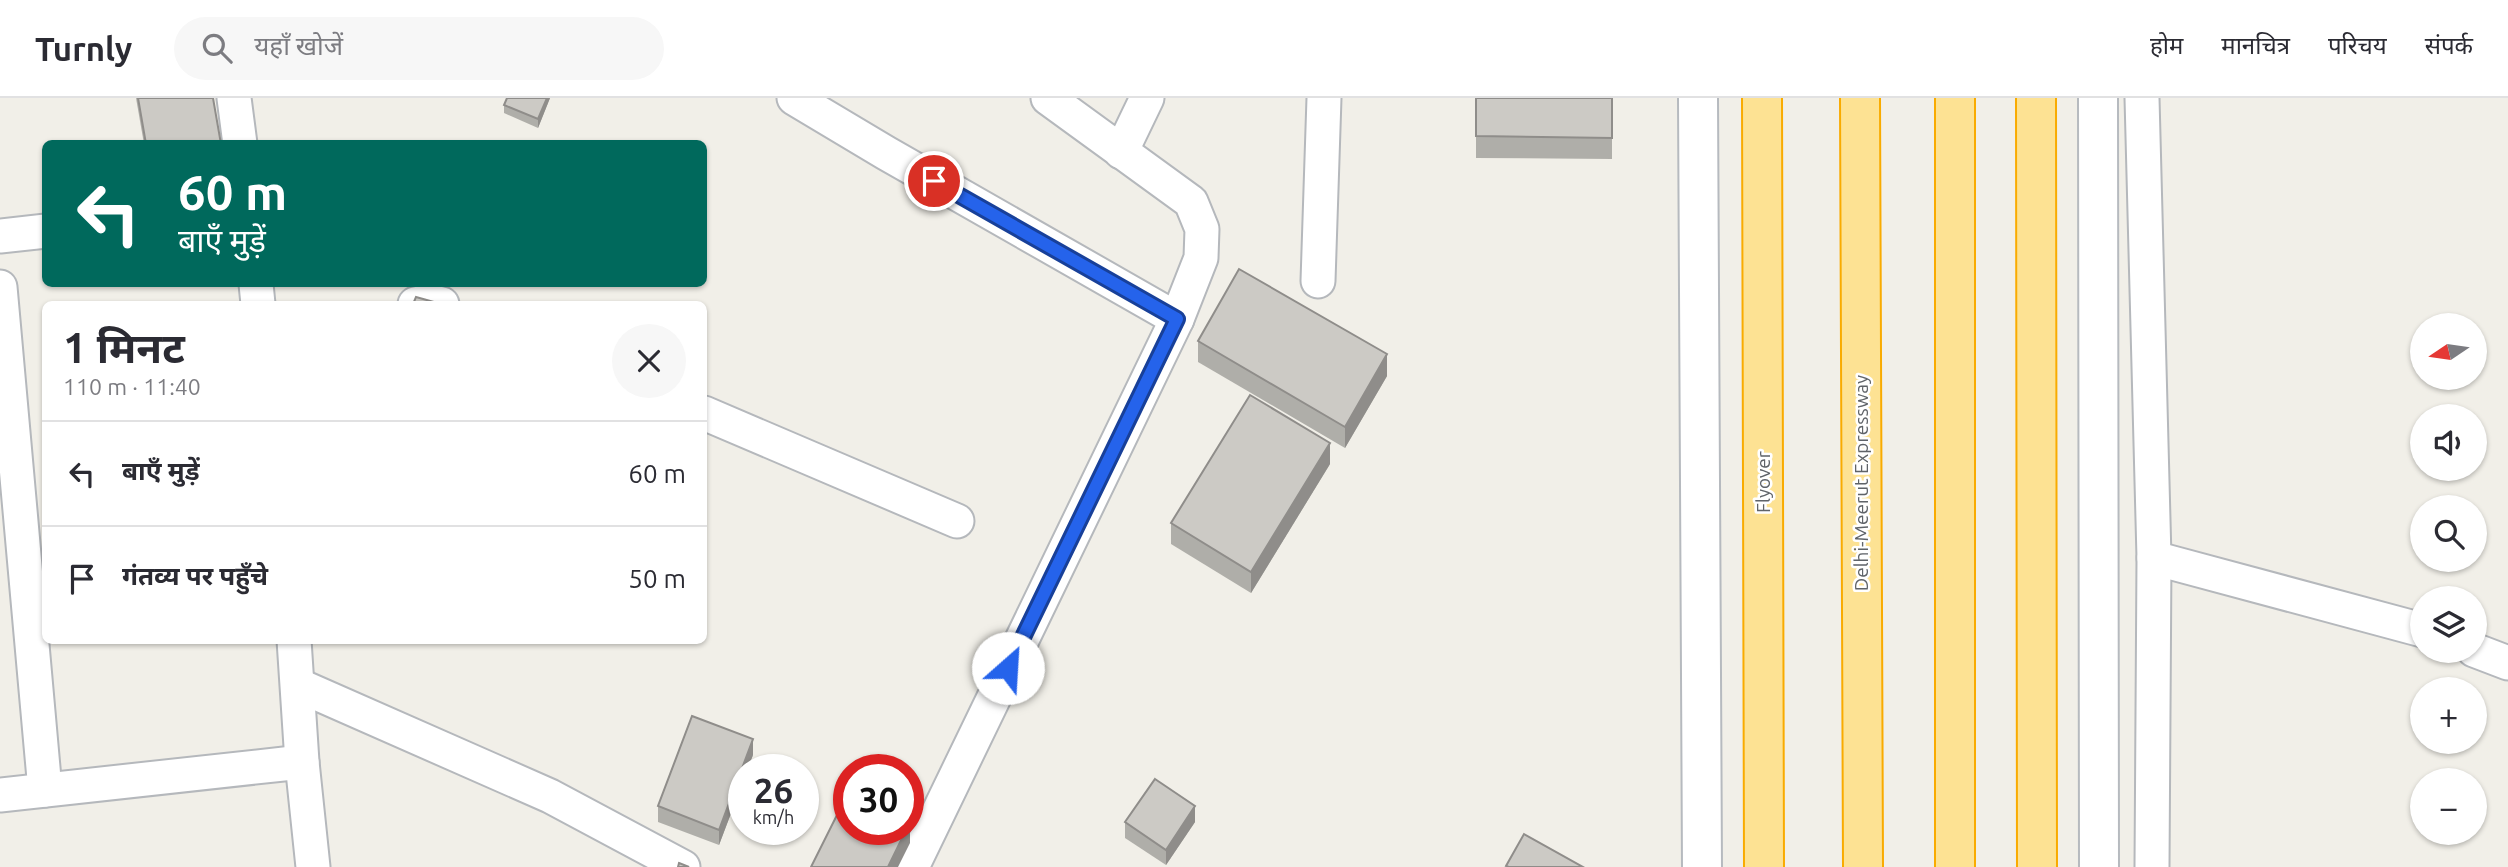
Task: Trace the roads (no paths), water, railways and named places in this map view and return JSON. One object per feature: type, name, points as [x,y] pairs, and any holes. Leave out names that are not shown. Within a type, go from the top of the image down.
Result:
[{"type":"highway","name":"Flyover","points":[[1762,98],[1764,867]]},
{"type":"highway","name":"Delhi-Meerut Expressway","points":[[1860,98],[1863,867]]},
{"type":"highway","points":[[1955,98],[1955,867]]},
{"type":"highway","points":[[2036,98],[2037,867]]},
{"type":"street","points":[[234,98],[239,140]]},
{"type":"street","points":[[794,98],[1177,319]]},
{"type":"street","points":[[912,867],[1177,319],[1201,258],[1202,229],[1191,202],[1048,98]]},
{"type":"street","points":[[1121,152],[1147,98]]},
{"type":"street","points":[[1318,281],[1324,98]]},
{"type":"street","points":[[1698,98],[1702,867]]},
{"type":"street","points":[[2098,98],[2099,867]]},
{"type":"street","points":[[2143,98],[2154,558],[2152,867]]},
{"type":"street","points":[[0,236],[42,231]]},
{"type":"street","points":[[0,287],[46,790]]},
{"type":"street","points":[[707,414],[957,521]]},
{"type":"street","points":[[2154,558],[2410,628]]},
{"type":"street","points":[[295,644],[302,762],[313,867]]},
{"type":"street","points":[[2487,655],[2508,663]]},
{"type":"street","points":[[298,685],[550,796],[684,867]]},
{"type":"street","points":[[0,795],[302,762]]}]
